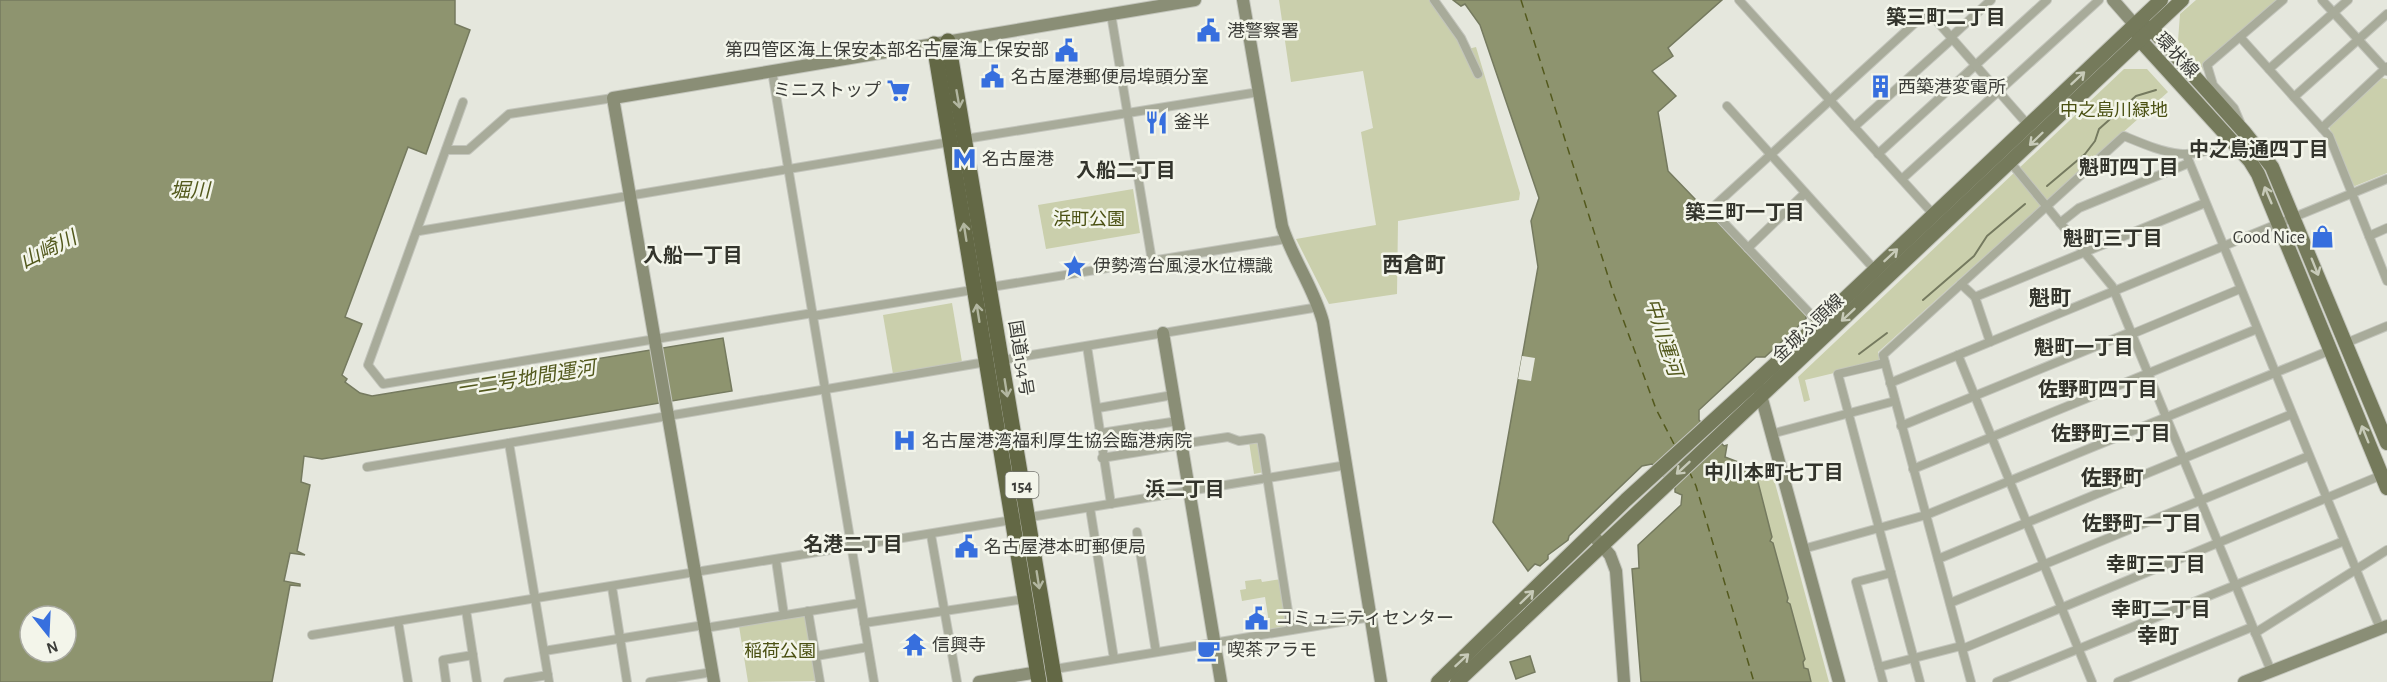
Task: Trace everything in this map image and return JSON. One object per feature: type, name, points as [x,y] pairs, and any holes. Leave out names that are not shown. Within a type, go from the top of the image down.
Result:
[{"type":"highway","name":"国道154号","points":[[941,43],[958,140],[990,288],[994,361],[1046,676]]},
{"type":"highway","name":"国道154号","points":[[958,140],[974,290],[994,361]]},
{"type":"highway","name":"国道154号","points":[[1020,520],[1026,599],[1046,676]]},
{"type":"main road","name":"金城ふ頭線","points":[[1438,682],[1490,642],[1602,545],[1737,409],[1756,382],[2161,0]]},
{"type":"main road","name":"金城ふ頭線","points":[[1457,682],[1490,642],[1626,500],[1737,409],[1763,395],[2182,0]]},
{"type":"main road","name":"環状線","points":[[2134,24],[2151,28],[2246,133],[2272,167],[2387,443]]},
{"type":"main road","name":"環状線","points":[[2134,24],[2140,40],[2230,138],[2258,174],[2280,223],[2384,482]]},
{"type":"street","points":[[446,150],[468,150],[509,114],[1195,0]]},
{"type":"street","points":[[1244,0],[1286,239],[1319,308],[1382,682]]},
{"type":"street","points":[[1434,0],[1456,31],[1478,74]]},
{"type":"street","points":[[1739,0],[1934,215]]},
{"type":"street","points":[[1854,127],[1991,0]]},
{"type":"street","points":[[1878,154],[2047,0]]},
{"type":"street","points":[[1902,179],[2100,0]]},
{"type":"street","points":[[2113,0],[2134,24]]},
{"type":"street","points":[[2246,133],[2234,108],[2213,85],[2207,64],[2283,0]]},
{"type":"street","points":[[2322,0],[2386,69],[2322,128]]},
{"type":"street","points":[[2270,69],[2348,0]]},
{"type":"street","points":[[1819,322],[1711,209],[1928,11],[2028,125]]},
{"type":"street","points":[[1111,14],[1152,261]]},
{"type":"street","points":[[2294,97],[2387,14]]},
{"type":"street","points":[[2240,37],[2329,136],[2386,277]]},
{"type":"street","points":[[772,71],[874,682]]},
{"type":"street","points":[[418,231],[1259,92]]},
{"type":"street","points":[[613,98],[713,677],[650,682]]},
{"type":"street","points":[[463,102],[368,365],[383,384],[656,343],[813,314],[990,288],[1286,239]]},
{"type":"street","points":[[1727,106],[1875,270]]},
{"type":"street","points":[[1971,682],[1883,354],[2124,136],[2187,159],[2356,570],[2383,627],[2270,675],[2244,682]]},
{"type":"street","points":[[2060,223],[2079,208],[2187,159],[2213,151],[2230,138]]},
{"type":"street","points":[[2011,163],[2114,291],[2254,630],[2270,675]]},
{"type":"street","points":[[1890,383],[2387,179]]},
{"type":"street","points":[[1748,248],[1805,193]]},
{"type":"street","points":[[1975,297],[2205,203]]},
{"type":"street","points":[[2369,236],[2387,228]]},
{"type":"street","points":[[1961,284],[1975,297],[1990,342]]},
{"type":"street","points":[[1901,426],[2240,289]]},
{"type":"street","points":[[367,467],[509,443],[669,412],[825,389],[1319,308]]},
{"type":"street","points":[[2346,343],[2387,326]]},
{"type":"street","points":[[1913,469],[2257,329]]},
{"type":"street","points":[[1163,333],[1221,682]]},
{"type":"street","points":[[1087,346],[1098,408],[1102,458],[1111,504]]},
{"type":"street","points":[[1803,549],[1926,515],[2331,350]]},
{"type":"street","points":[[1958,355],[2092,682]]},
{"type":"street","points":[[1885,363],[1838,374],[1920,682]]},
{"type":"street","points":[[1756,382],[1763,395],[1771,434],[1839,682]]},
{"type":"street","points":[[1098,408],[1173,395]]},
{"type":"street","points":[[1771,434],[1895,401]]},
{"type":"street","points":[[1938,559],[2292,414]]},
{"type":"street","points":[[1101,433],[1178,421]]},
{"type":"street","points":[[1102,458],[1228,437],[1239,441],[1260,438],[1291,630]]},
{"type":"street","points":[[508,682],[549,679],[509,443]]},
{"type":"street","points":[[1950,603],[2309,456]]},
{"type":"street","points":[[312,635],[1347,465]]},
{"type":"street","points":[[1879,667],[1962,647],[2326,498],[2384,482]]},
{"type":"street","points":[[1090,508],[1114,659]]},
{"type":"street","points":[[1137,532],[1156,652]]},
{"type":"street","points":[[1592,534],[1610,555],[1616,571],[1624,682]]},
{"type":"street","points":[[931,535],[957,682]]},
{"type":"street","points":[[1997,682],[2344,541]]},
{"type":"street","points":[[2118,682],[2254,630],[2387,550]]},
{"type":"street","points":[[776,560],[784,615]]},
{"type":"street","points":[[1883,682],[1856,582],[1891,573]]},
{"type":"street","points":[[612,587],[627,682]]},
{"type":"street","points":[[864,623],[1026,599]]},
{"type":"street","points":[[544,651],[860,603]]},
{"type":"street","points":[[466,610],[477,682]]},
{"type":"street","points":[[808,611],[820,682]]},
{"type":"street","points":[[979,682],[1046,676],[1114,659],[1371,617]]},
{"type":"street","points":[[398,621],[408,682]]},
{"type":"street","points":[[816,656],[868,647]]},
{"type":"street","points":[[446,682],[443,660],[473,655]]},
{"type":"green space","points":[[1279,0],[1429,0],[1468,49],[1476,47],[1520,193],[1519,200],[1398,221],[1397,294],[1329,304],[1296,239],[1376,225],[1361,132],[1373,128],[1363,71],[1291,82]]},
{"type":"green space","name":"中之島川緑地","points":[[2196,0],[2278,0],[2204,62],[2204,71],[2178,41],[2180,14]]},
{"type":"green space","name":"中之島川緑地","points":[[2124,69],[2147,69],[2168,92],[1878,352],[1880,362],[1805,380],[1810,400],[1804,402],[1798,377]]},
{"type":"green space","points":[[2382,78],[2387,79],[2387,173],[2355,186],[2352,185],[2329,127]]},
{"type":"green space","name":"浜町公園","points":[[1133,189],[1140,233],[1046,249],[1038,205]]},
{"type":"green space","points":[[952,303],[962,362],[893,374],[883,315]]},
{"type":"green space","points":[[1249,442],[1258,442],[1264,472],[1254,474]]},
{"type":"green space","points":[[1769,461],[1829,682],[1811,682],[1808,669],[1804,668],[1790,605],[1787,602],[1788,598],[1773,543],[1770,541],[1772,537],[1751,467]]},
{"type":"green space","points":[[1261,579],[1262,582],[1281,579],[1288,626],[1270,629],[1265,597],[1242,601],[1240,590],[1246,589],[1245,581]]},
{"type":"green space","name":"稲荷公園","points":[[806,616],[816,681],[748,682],[739,626]]},
{"type":"water","name":"堀川","points":[[0,0],[455,0],[455,24],[470,30],[426,154],[408,147],[345,317],[362,324],[342,375],[347,379],[345,382],[360,393],[372,396],[723,338],[732,391],[322,459],[304,456],[301,482],[310,485],[297,551],[305,555],[290,553],[284,581],[300,584],[300,586],[290,585],[272,682],[0,682]]},
{"type":"water","name":"中川運河","points":[[1453,0],[1722,0],[1668,48],[1673,56],[1652,71],[1676,96],[1658,112],[1668,171],[1806,314],[1806,319],[1765,357],[1756,357],[1699,410],[1699,420],[1724,446],[1727,445],[1725,457],[1754,468],[1756,477],[1754,481],[1758,482],[1772,537],[1770,541],[1773,543],[1788,598],[1787,602],[1790,604],[1805,659],[1804,668],[1808,669],[1811,682],[1641,682],[1632,569],[1639,568],[1638,545],[1681,505],[1682,495],[1675,492],[1675,488],[1652,464],[1642,466],[1569,536],[1568,540],[1548,555],[1548,559],[1540,566],[1535,564],[1528,571],[1493,522],[1538,267],[1531,221],[1539,198],[1480,25],[1465,4],[1461,6]]},
{"type":"water","points":[[1530,656],[1535,672],[1516,679],[1510,662]]},
{"type":"pier","points":[[1522,356],[1535,358],[1531,381],[1518,379]]},
{"type":"waterway","points":[[2047,186],[2085,154],[2095,141],[2099,129],[2136,96],[2156,90]]},
{"type":"waterway","points":[[1923,300],[1974,256],[1987,236],[2025,204]]},
{"type":"waterway","points":[[1859,354],[1887,333]]},
{"type":"ferry route","points":[[1521,0],[1613,292],[1656,409],[1675,446]]},
{"type":"ferry route","points":[[1689,471],[1696,486],[1754,682]]},
{"type":"place","name":"港警察署","points":[[1209,31]]},
{"type":"place","name":"第四管区海上保安本部名古屋海上保安部","points":[[1067,50]]},
{"type":"place","name":"名古屋港郵便局埠頭分室","points":[[993,77]]},
{"type":"place","name":"西築港変電所","points":[[1880,87]]},
{"type":"place","name":"ミニストップ","points":[[899,90]]},
{"type":"place","name":"釜半","points":[[1156,122]]},
{"type":"place","name":"名古屋港","points":[[964,159]]},
{"type":"place","name":"Good Nice","points":[[2323,237]]},
{"type":"place","name":"伊勢湾台風浸水位標識","points":[[1075,266]]},
{"type":"place","name":"名古屋港湾福利厚生協会臨港病院","points":[[904,441]]},
{"type":"place","name":"名古屋港本町郵便局","points":[[966,547]]},
{"type":"place","name":"コミュニティセンター","points":[[1257,618]]},
{"type":"place","name":"信興寺","points":[[914,645]]},
{"type":"place","name":"喫茶アラモ","points":[[1209,650]]},
{"type":"district","name":"築三町二丁目","points":[[1946,17]]},
{"type":"district","name":"中之島通四丁目","points":[[2259,149]]},
{"type":"district","name":"魁町四丁目","points":[[2129,167]]},
{"type":"district","name":"入船二丁目","points":[[1126,170]]},
{"type":"district","name":"築三町一丁目","points":[[1745,212]]},
{"type":"district","name":"魁町三丁目","points":[[2113,238]]},
{"type":"district","name":"入船一丁目","points":[[693,255]]},
{"type":"district","name":"西倉町","points":[[1414,265]]},
{"type":"district","name":"魁町","points":[[2050,298]]},
{"type":"district","name":"魁町一丁目","points":[[2084,347]]},
{"type":"district","name":"佐野町四丁目","points":[[2098,389]]},
{"type":"district","name":"佐野町三丁目","points":[[2111,433]]},
{"type":"district","name":"中川本町七丁目","points":[[1774,472]]},
{"type":"district","name":"佐野町","points":[[2112,478]]},
{"type":"district","name":"浜二丁目","points":[[1185,489]]},
{"type":"district","name":"佐野町一丁目","points":[[2142,523]]},
{"type":"district","name":"名港二丁目","points":[[853,544]]},
{"type":"district","name":"幸町三丁目","points":[[2156,564]]},
{"type":"district","name":"幸町二丁目","points":[[2161,609]]},
{"type":"district","name":"幸町","points":[[2158,636]]},
{"type":"water label","name":"山崎川","points":[[48,249]]},
{"type":"water label","name":"一二号地間運河","points":[[526,378]]}]
